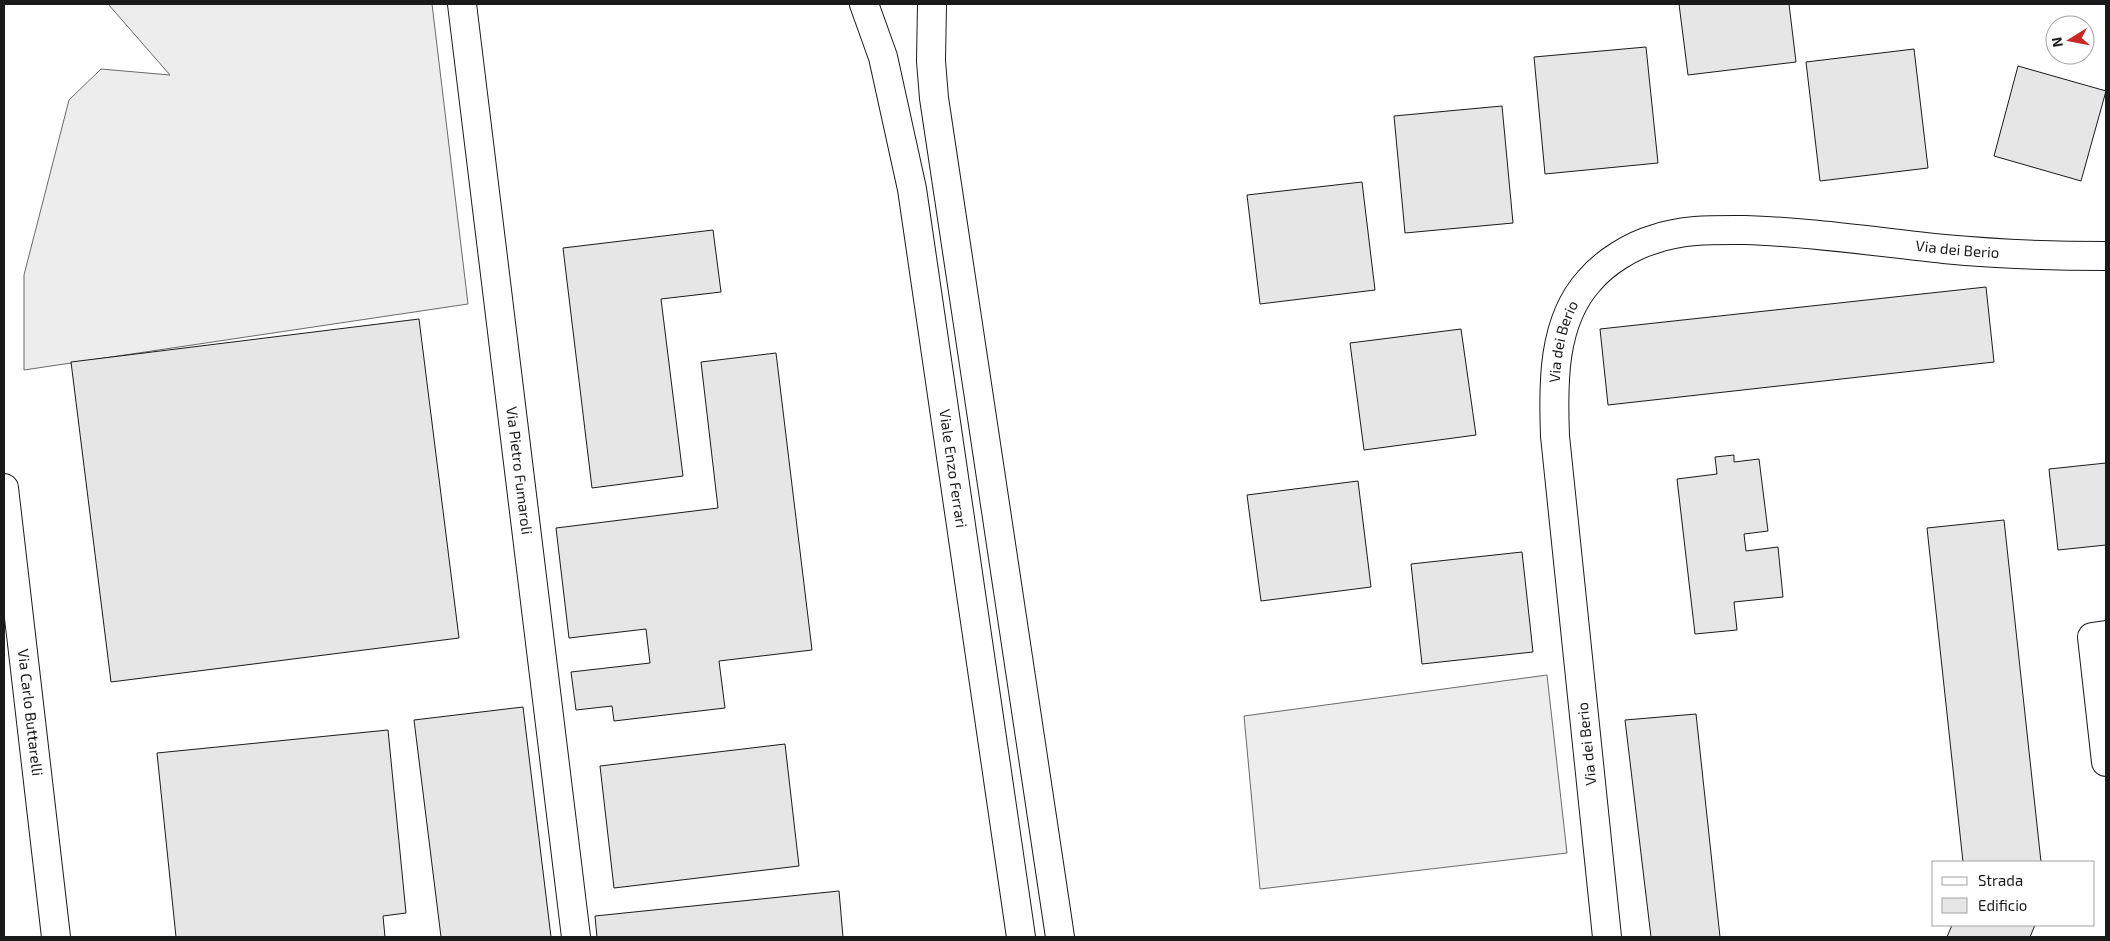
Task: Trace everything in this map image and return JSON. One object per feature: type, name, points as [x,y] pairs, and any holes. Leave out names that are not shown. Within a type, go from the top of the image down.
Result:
[{"type":"street","name":"Via Pietro Fumaroli","points":[[462,4],[576,937]]},
{"type":"street","name":"Viale Enzo Ferrari","points":[[864,4],[884,57],[912,189],[1020,937]]},
{"type":"street","points":[[932,4],[931,61],[934,98],[1060,937]]},
{"type":"street","name":"Via dei Berio","points":[[1606,937],[1554,436],[1553,402],[1556,358],[1568,314],[1588,281],[1618,256],[1654,239],[1703,229],[1787,231],[1946,249],[2063,256],[2106,256]]},
{"type":"street","name":"Via Carlo Buttarelli","points":[[4,488],[56,937]]},
{"type":"street","points":[[2106,635],[2092,637],[2106,762]]},
{"type":"shaded area","points":[[108,4],[432,4],[468,304],[24,370],[24,275],[69,100],[101,69],[170,75]]},
{"type":"shaded area","points":[[1547,675],[1567,853],[1260,889],[1244,716]]},
{"type":"building","points":[[1679,4],[1789,4],[1796,62],[1688,75]]},
{"type":"building","points":[[1646,47],[1658,163],[1545,174],[1534,57]]},
{"type":"building","points":[[1914,49],[1928,168],[1820,181],[1806,62]]},
{"type":"building","points":[[2018,66],[2106,91],[2081,181],[1994,156]]},
{"type":"building","points":[[1502,106],[1513,223],[1405,233],[1394,116]]},
{"type":"building","points":[[1362,182],[1375,290],[1260,304],[1247,195]]},
{"type":"building","points":[[713,230],[721,292],[661,299],[683,476],[592,488],[563,248]]},
{"type":"building","points":[[1986,287],[1994,362],[1608,405],[1600,329]]},
{"type":"building","points":[[419,319],[459,638],[111,682],[71,362]]},
{"type":"building","points":[[1461,329],[1476,435],[1364,450],[1350,343]]},
{"type":"building","points":[[776,353],[812,650],[719,661],[725,708],[614,721],[612,706],[576,710],[571,672],[650,663],[646,629],[569,638],[556,528],[718,508],[701,362]]},
{"type":"building","points":[[1734,455],[1734,462],[1759,459],[1768,531],[1744,534],[1746,551],[1778,547],[1783,597],[1734,602],[1737,630],[1695,634],[1677,479],[1717,474],[1715,457]]},
{"type":"building","points":[[2106,463],[2106,545],[2058,550],[2049,469]]},
{"type":"building","points":[[1358,481],[1371,587],[1261,601],[1247,495]]},
{"type":"building","points":[[2004,520],[2041,861],[1963,861],[1927,528]]},
{"type":"building","points":[[1522,552],[1533,652],[1422,664],[1411,564]]},
{"type":"building","points":[[523,707],[551,937],[441,937],[414,720]]},
{"type":"building","points":[[1696,714],[1720,937],[1651,937],[1625,720]]},
{"type":"building","points":[[388,730],[406,913],[383,916],[385,937],[176,937],[157,753]]},
{"type":"building","points":[[785,744],[799,866],[614,888],[600,766]]},
{"type":"building","points":[[839,891],[843,937],[597,937],[595,916]]},
{"type":"building","points":[[1952,926],[2035,926],[2030,937],[1947,937]]}]
